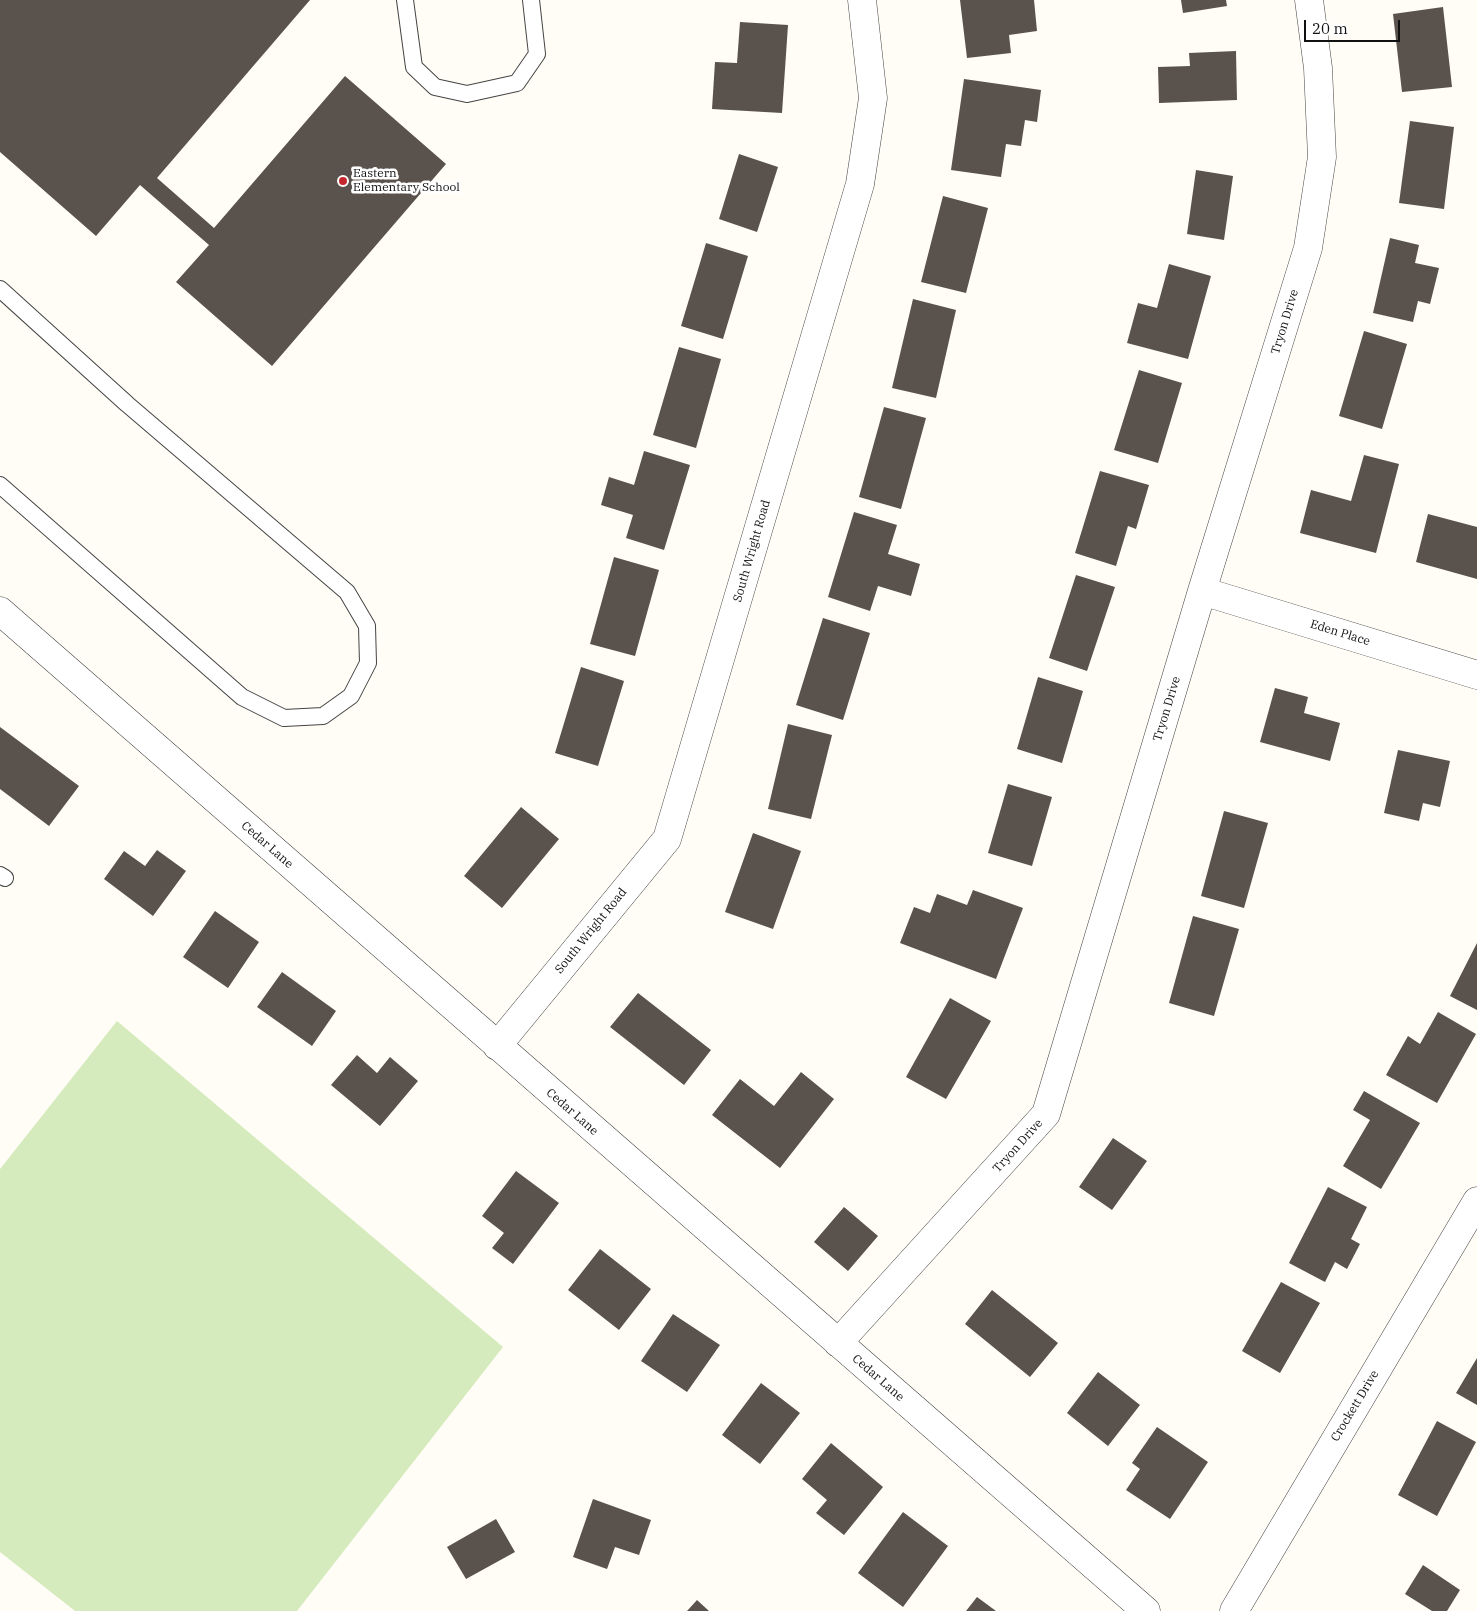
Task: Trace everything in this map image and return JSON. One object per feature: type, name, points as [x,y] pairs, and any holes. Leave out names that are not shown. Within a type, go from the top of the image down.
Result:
[{"type":"street","name":"South Wright Road","points":[[497,1046],[667,839],[860,184],[873,98],[862,0]]},
{"type":"street","name":"Tryon Drive","points":[[838,1343],[1046,1114],[1202,591],[1308,248],[1322,157],[1318,68],[1309,0]]},
{"type":"street","name":"Eden Place","points":[[1202,591],[1477,675]]},
{"type":"street","name":"Cedar Lane","points":[[0,611],[1146,1611]]},
{"type":"street","name":"Crockett Drive","points":[[1234,1611],[1477,1202]]},
{"type":"lane","points":[[405,0],[414,67],[435,87],[467,94],[518,83],[537,54],[531,0]]},
{"type":"lane","points":[[0,289],[127,404],[348,592],[367,626],[368,664],[351,696],[323,716],[284,718],[242,697],[0,485]]},
{"type":"green space","points":[[117,1021],[503,1347],[297,1611],[75,1611],[0,1552],[0,1169]]},
{"type":"building","name":"Eastern Elementary School","points":[[0,0],[310,0],[157,178],[214,228],[345,76],[446,164],[272,366],[176,282],[209,245],[140,185],[96,236],[0,152]]},
{"type":"building","points":[[960,0],[1034,0],[1037,31],[1009,35],[1011,53],[967,58]]},
{"type":"building","points":[[1181,0],[1226,0],[1227,6],[1183,13]]},
{"type":"building","points":[[1443,7],[1452,87],[1402,92],[1393,14]]},
{"type":"building","points":[[740,22],[788,25],[782,113],[712,109],[715,62],[737,63]]},
{"type":"building","points":[[1236,51],[1237,100],[1159,103],[1158,67],[1190,66],[1189,53]]},
{"type":"building","points":[[964,79],[1041,90],[1037,122],[1025,120],[1021,146],[1006,144],[1001,177],[951,170]]},
{"type":"building","points":[[1410,121],[1454,127],[1444,209],[1399,203]]},
{"type":"building","points":[[739,154],[778,167],[757,232],[719,219]]},
{"type":"building","points":[[1196,170],[1233,176],[1224,240],[1187,234]]},
{"type":"building","points":[[943,196],[988,208],[966,293],[921,282]]},
{"type":"building","points":[[1390,238],[1419,245],[1415,263],[1439,268],[1430,304],[1418,301],[1413,322],[1373,313]]},
{"type":"building","points":[[706,243],[748,256],[723,339],[681,326]]},
{"type":"building","points":[[1169,264],[1211,276],[1188,359],[1127,343],[1138,303],[1157,308]]},
{"type":"building","points":[[913,299],[956,310],[936,398],[892,388]]},
{"type":"building","points":[[1364,331],[1407,344],[1382,429],[1339,416]]},
{"type":"building","points":[[679,347],[721,359],[696,448],[653,435]]},
{"type":"building","points":[[1139,370],[1182,383],[1158,463],[1114,450]]},
{"type":"building","points":[[884,407],[926,418],[901,509],[859,497]]},
{"type":"building","points":[[644,451],[690,465],[664,550],[626,538],[633,515],[601,505],[609,477],[634,485]]},
{"type":"building","points":[[1364,455],[1399,464],[1376,553],[1300,533],[1311,490],[1351,501]]},
{"type":"building","points":[[1100,471],[1149,485],[1136,529],[1128,526],[1116,566],[1075,553]]},
{"type":"building","points":[[854,512],[897,525],[888,554],[920,564],[911,596],[878,586],[870,611],[828,597]]},
{"type":"building","points":[[1428,514],[1477,527],[1477,579],[1416,562]]},
{"type":"building","points":[[614,557],[659,570],[635,656],[590,644]]},
{"type":"building","points":[[1076,575],[1115,587],[1087,671],[1049,658]]},
{"type":"building","points":[[823,618],[870,633],[843,720],[796,705]]},
{"type":"building","points":[[581,667],[624,681],[598,766],[555,753]]},
{"type":"building","points":[[1038,677],[1083,691],[1062,763],[1017,749]]},
{"type":"building","points":[[1275,688],[1308,697],[1304,713],[1340,723],[1330,761],[1260,742]]},
{"type":"building","points":[[788,724],[832,735],[811,819],[768,809]]},
{"type":"building","points":[[0,727],[79,786],[49,826],[0,789]]},
{"type":"building","points":[[1398,750],[1450,761],[1440,807],[1423,803],[1419,821],[1384,813]]},
{"type":"building","points":[[1008,784],[1052,797],[1032,866],[988,853]]},
{"type":"building","points":[[521,807],[559,839],[502,908],[464,876]]},
{"type":"building","points":[[1224,811],[1268,823],[1244,908],[1201,896]]},
{"type":"building","points":[[753,833],[801,851],[773,929],[725,912]]},
{"type":"building","points":[[157,850],[186,871],[153,916],[104,879],[124,851],[145,866]]},
{"type":"building","points":[[973,890],[1023,908],[996,979],[900,943],[914,907],[930,913],[937,894],[967,905]]},
{"type":"building","points":[[215,911],[259,942],[228,988],[183,957]]},
{"type":"building","points":[[1193,916],[1239,929],[1214,1016],[1169,1003]]},
{"type":"building","points":[[1477,943],[1477,1010],[1450,996]]},
{"type":"building","points":[[282,972],[336,1011],[312,1046],[257,1007]]},
{"type":"building","points":[[638,993],[711,1050],[684,1085],[610,1027]]},
{"type":"building","points":[[950,998],[991,1021],[946,1099],[906,1077]]},
{"type":"building","points":[[1438,1012],[1476,1034],[1437,1103],[1386,1075],[1408,1036],[1420,1044]]},
{"type":"building","points":[[357,1055],[377,1073],[390,1057],[418,1081],[380,1126],[331,1085]]},
{"type":"building","points":[[801,1072],[834,1099],[780,1168],[712,1115],[740,1079],[774,1106]]},
{"type":"building","points":[[1364,1091],[1420,1123],[1381,1189],[1343,1166],[1370,1120],[1353,1110]]},
{"type":"building","points":[[1113,1138],[1147,1161],[1112,1210],[1079,1187]]},
{"type":"building","points":[[516,1171],[559,1203],[513,1264],[492,1248],[504,1233],[482,1216]]},
{"type":"building","points":[[1328,1187],[1367,1207],[1351,1239],[1360,1244],[1347,1269],[1335,1262],[1325,1282],[1289,1263]]},
{"type":"building","points":[[844,1207],[878,1236],[848,1271],[814,1242]]},
{"type":"building","points":[[600,1249],[651,1289],[619,1330],[568,1290]]},
{"type":"building","points":[[1281,1282],[1320,1303],[1280,1373],[1242,1351]]},
{"type":"building","points":[[992,1290],[1058,1343],[1030,1377],[965,1324]]},
{"type":"building","points":[[673,1314],[720,1345],[687,1392],[641,1361]]},
{"type":"building","points":[[1477,1358],[1477,1405],[1456,1393]]},
{"type":"building","points":[[1098,1372],[1140,1405],[1108,1446],[1067,1413]]},
{"type":"building","points":[[761,1383],[800,1413],[760,1464],[722,1435]]},
{"type":"building","points":[[1437,1421],[1476,1442],[1437,1516],[1398,1495]]},
{"type":"building","points":[[1157,1427],[1208,1462],[1170,1519],[1126,1490],[1140,1469],[1132,1463]]},
{"type":"building","points":[[831,1443],[883,1487],[844,1535],[816,1513],[827,1500],[802,1479]]},
{"type":"building","points":[[593,1499],[651,1520],[639,1555],[615,1547],[607,1569],[573,1557]]},
{"type":"building","points":[[903,1512],[948,1546],[903,1607],[858,1573]]},
{"type":"building","points":[[496,1519],[515,1552],[466,1579],[447,1547]]},
{"type":"building","points":[[1423,1565],[1460,1590],[1447,1611],[1432,1611],[1405,1594]]},
{"type":"building","points":[[977,1597],[996,1611],[966,1611]]},
{"type":"building","points":[[697,1600],[709,1611],[687,1611]]},
{"type":"place","name":"Eastern Elementary School","points":[[343,181]]}]
